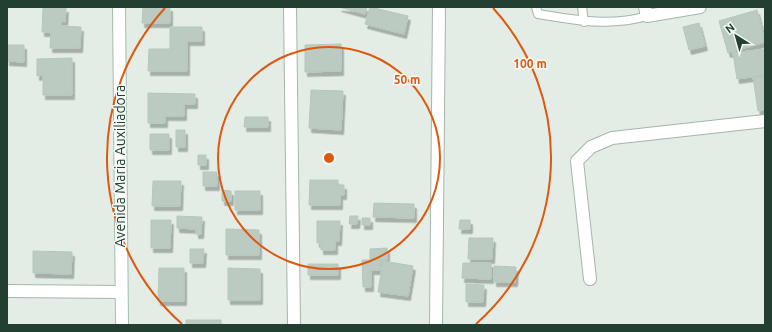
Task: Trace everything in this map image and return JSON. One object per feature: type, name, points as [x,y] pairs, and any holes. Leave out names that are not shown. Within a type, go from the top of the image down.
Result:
[{"type":"street","name":"Avenida Maria Auxiliadora","points":[[119,7],[122,325]]},
{"type":"street","points":[[290,7],[294,325]]},
{"type":"street","points":[[436,325],[438,7]]},
{"type":"street","points":[[646,11],[700,7]]},
{"type":"street","points":[[590,280],[577,161],[591,147],[612,138],[765,121]]},
{"type":"street","points":[[7,291],[121,292]]},
{"type":"lane","points":[[536,7],[538,14],[584,22],[631,20],[646,11]]},
{"type":"lane","points":[[582,7],[584,22]]},
{"type":"building","points":[[43,7],[66,8],[65,22],[61,21],[61,26],[81,27],[80,48],[50,48],[51,32],[42,32]]},
{"type":"building","points":[[143,7],[170,7],[170,23],[142,23]]},
{"type":"building","points":[[339,7],[367,7],[365,14]]},
{"type":"building","points":[[370,7],[408,16],[404,34],[365,24]]},
{"type":"building","points":[[757,10],[765,42],[728,53],[719,21]]},
{"type":"building","points":[[699,23],[705,46],[689,50],[683,27]]},
{"type":"building","points":[[170,27],[202,27],[202,41],[187,41],[187,71],[148,71],[149,49],[170,49]]},
{"type":"building","points":[[341,44],[341,71],[305,72],[305,45]]},
{"type":"building","points":[[7,45],[24,45],[24,62],[7,61]]},
{"type":"building","points":[[765,49],[765,75],[737,79],[733,53]]},
{"type":"building","points":[[72,58],[72,95],[43,95],[43,75],[37,76],[37,59]]},
{"type":"building","points":[[765,76],[765,110],[758,111],[753,77]]},
{"type":"building","points":[[311,90],[343,91],[341,130],[309,128]]},
{"type":"building","points":[[148,93],[195,94],[195,104],[184,104],[184,116],[165,116],[165,123],[148,123]]},
{"type":"building","points":[[245,117],[268,117],[268,127],[244,127]]},
{"type":"building","points":[[176,130],[185,130],[185,147],[176,147]]},
{"type":"building","points":[[150,134],[169,134],[169,150],[150,150]]},
{"type":"building","points":[[198,155],[206,155],[206,165],[198,165]]},
{"type":"building","points":[[203,172],[217,172],[217,186],[203,186]]},
{"type":"building","points":[[310,180],[338,180],[338,185],[344,185],[344,195],[340,195],[340,205],[309,205]]},
{"type":"building","points":[[153,181],[181,181],[180,206],[152,206]]},
{"type":"building","points":[[222,190],[231,191],[231,201],[222,201]]},
{"type":"building","points":[[235,191],[260,191],[260,210],[235,210]]},
{"type":"building","points":[[374,203],[414,204],[414,218],[373,217]]},
{"type":"building","points":[[177,216],[202,217],[201,234],[196,234],[196,229],[177,228]]},
{"type":"building","points":[[350,216],[358,216],[357,224],[349,224]]},
{"type":"building","points":[[362,218],[370,218],[370,225],[362,225]]},
{"type":"building","points":[[151,220],[171,220],[170,248],[151,248]]},
{"type":"building","points":[[460,220],[470,220],[470,229],[459,229]]},
{"type":"building","points":[[317,221],[340,221],[339,241],[335,241],[335,250],[321,250],[321,243],[317,243]]},
{"type":"building","points":[[226,229],[259,230],[259,255],[226,255]]},
{"type":"building","points":[[469,238],[493,238],[492,259],[468,259]]},
{"type":"building","points":[[387,248],[387,260],[370,260],[370,249]]},
{"type":"building","points":[[190,249],[204,249],[203,263],[190,263]]},
{"type":"building","points":[[33,251],[72,252],[71,274],[33,273]]},
{"type":"building","points":[[362,260],[381,260],[380,270],[371,270],[371,287],[363,287]]},
{"type":"building","points":[[383,261],[413,266],[408,296],[378,292]]},
{"type":"building","points":[[463,263],[491,263],[491,279],[462,278]]},
{"type":"building","points":[[308,264],[338,264],[338,275],[308,275]]},
{"type":"building","points":[[494,266],[516,267],[515,282],[494,282]]},
{"type":"building","points":[[159,268],[184,268],[184,301],[158,301]]},
{"type":"building","points":[[228,268],[260,269],[260,300],[228,300]]},
{"type":"building","points":[[466,284],[484,285],[483,302],[466,302]]},
{"type":"building","points":[[186,320],[221,320],[221,325],[186,325]]}]
